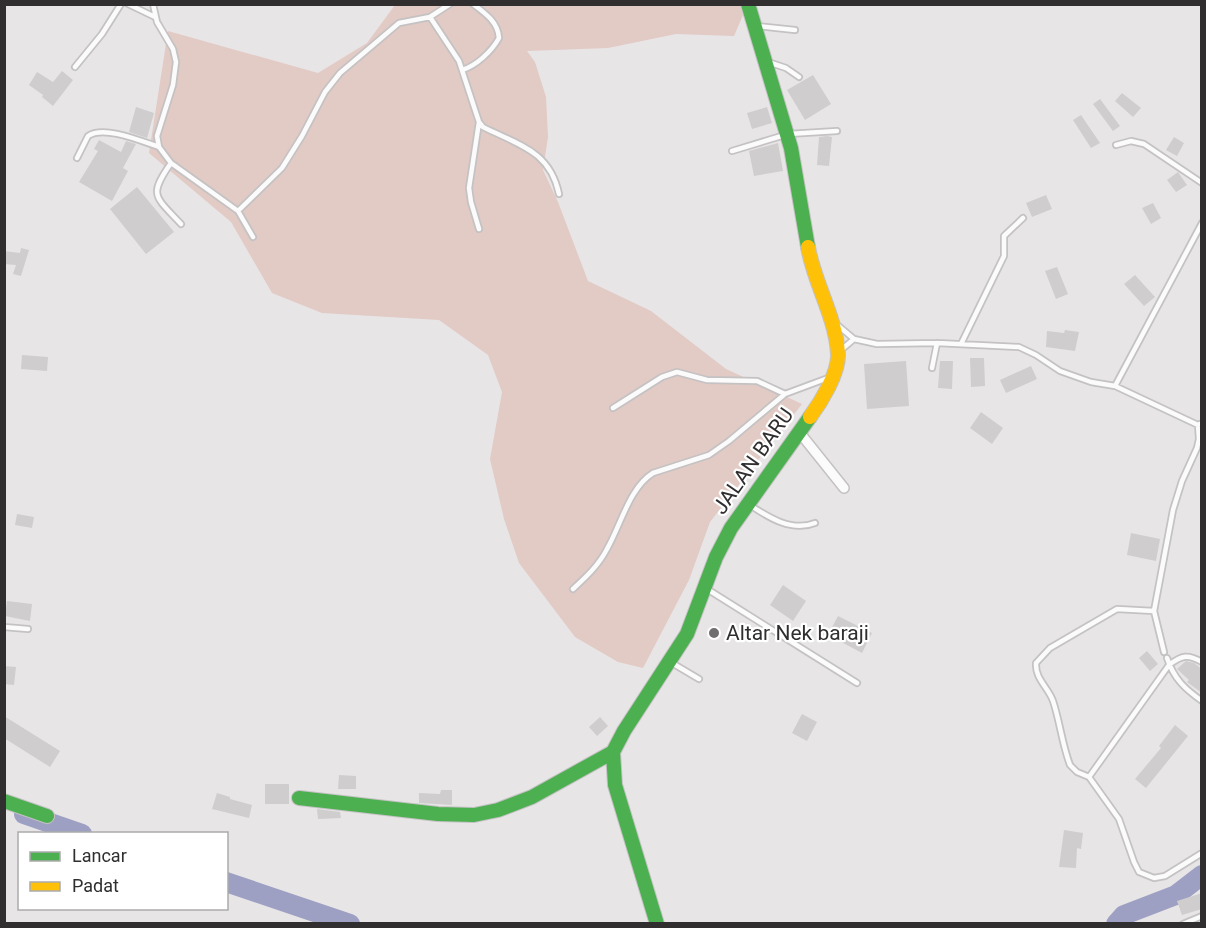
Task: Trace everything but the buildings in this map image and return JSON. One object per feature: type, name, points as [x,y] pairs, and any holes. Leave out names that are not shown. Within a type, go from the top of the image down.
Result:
[{"type":"street","name":"JALAN BARU","points":[[613,752],[687,633],[723,541],[748,503],[800,434],[834,375],[838,351],[831,320],[809,257],[788,134],[748,4]]},
{"type":"street","points":[[800,434],[844,488]]},
{"type":"street","points":[[299,798],[438,814],[474,814],[498,810],[532,797],[613,752],[615,785],[657,924]]},
{"type":"street","points":[[4,801],[47,816]]},
{"type":"lane","points":[[75,67],[102,34],[121,4]]},
{"type":"lane","points":[[128,4],[155,17]]},
{"type":"lane","points":[[153,4],[155,17],[173,49],[176,62],[173,86],[158,136],[159,147],[171,162],[238,211],[253,237]]},
{"type":"lane","points":[[238,211],[282,168],[325,92],[340,73],[399,24],[430,17],[450,4]]},
{"type":"lane","points":[[462,70],[469,68],[482,57],[499,38],[495,22],[472,4]]},
{"type":"lane","points":[[430,17],[456,56],[479,122],[483,127],[541,158],[552,172],[559,194]]},
{"type":"lane","points":[[755,26],[795,30]]},
{"type":"lane","points":[[765,61],[777,63],[800,77]]},
{"type":"lane","points":[[479,122],[469,188],[479,229]]},
{"type":"lane","points":[[732,151],[788,134],[837,131]]},
{"type":"lane","points":[[77,158],[88,136],[98,132],[121,135],[159,147]]},
{"type":"lane","points":[[1116,145],[1131,141],[1144,144],[1202,183]]},
{"type":"lane","points":[[171,162],[158,182],[156,190],[160,201],[181,224]]},
{"type":"lane","points":[[962,344],[1004,256],[1004,236],[1023,218]]},
{"type":"lane","points":[[1115,386],[1202,223]]},
{"type":"lane","points":[[831,320],[854,339],[877,344],[937,343],[1019,347],[1060,371],[1091,382],[1115,386],[1200,424],[1197,448],[1182,481],[1173,510],[1154,611],[1164,652]]},
{"type":"lane","points":[[838,351],[854,339]]},
{"type":"lane","points":[[932,368],[937,343]]},
{"type":"lane","points":[[613,408],[662,377],[677,372],[707,380],[757,381],[785,394]]},
{"type":"lane","points":[[573,589],[593,570],[606,552],[634,494],[646,477],[709,455],[785,394],[834,375]]},
{"type":"lane","points":[[748,503],[766,516],[785,523],[805,527],[815,523]]},
{"type":"lane","points":[[705,588],[857,683]]},
{"type":"lane","points":[[1154,611],[1117,609],[1050,648],[1036,663],[1037,674],[1052,698],[1070,765],[1077,772],[1089,777],[1119,819],[1139,872],[1154,878],[1165,876],[1202,853]]},
{"type":"lane","points":[[4,627],[28,629]]},
{"type":"lane","points":[[1089,777],[1169,664],[1185,655],[1202,662]]},
{"type":"lane","points":[[1167,658],[1176,680],[1202,701]]},
{"type":"lane","points":[[670,662],[699,679]]},
{"type":"lane","points":[[1183,924],[1202,916]]},
{"type":"shaded area","points":[[395,5],[740,5],[743,15],[734,36],[676,34],[608,48],[527,51],[535,62],[546,97],[548,137],[543,170],[558,202],[588,281],[651,311],[726,369],[802,404],[710,522],[689,580],[643,668],[618,662],[575,637],[519,563],[504,519],[490,459],[502,392],[488,355],[439,320],[322,313],[272,293],[231,222],[149,153],[168,31],[318,73],[367,43]]},
{"type":"waterway","points":[[24,814],[76,832]]},
{"type":"waterway","points":[[1116,924],[1124,915],[1176,895],[1202,875]]},
{"type":"waterway","points":[[228,883],[350,924]]},
{"type":"traffic: fast","points":[[748,4],[791,148],[808,247]]},
{"type":"traffic: fast","points":[[657,924],[615,785],[613,752],[624,731],[687,634],[716,557],[731,528],[810,417]]},
{"type":"traffic: fast","points":[[299,798],[438,814],[474,815],[498,810],[532,797],[613,752]]},
{"type":"traffic: fast","points":[[4,801],[47,816]]},
{"type":"traffic: slow","points":[[808,247],[833,327],[838,354],[836,370],[810,417]]},
{"type":"place","name":"Altar Nek baraji","points":[[714,633]]}]
